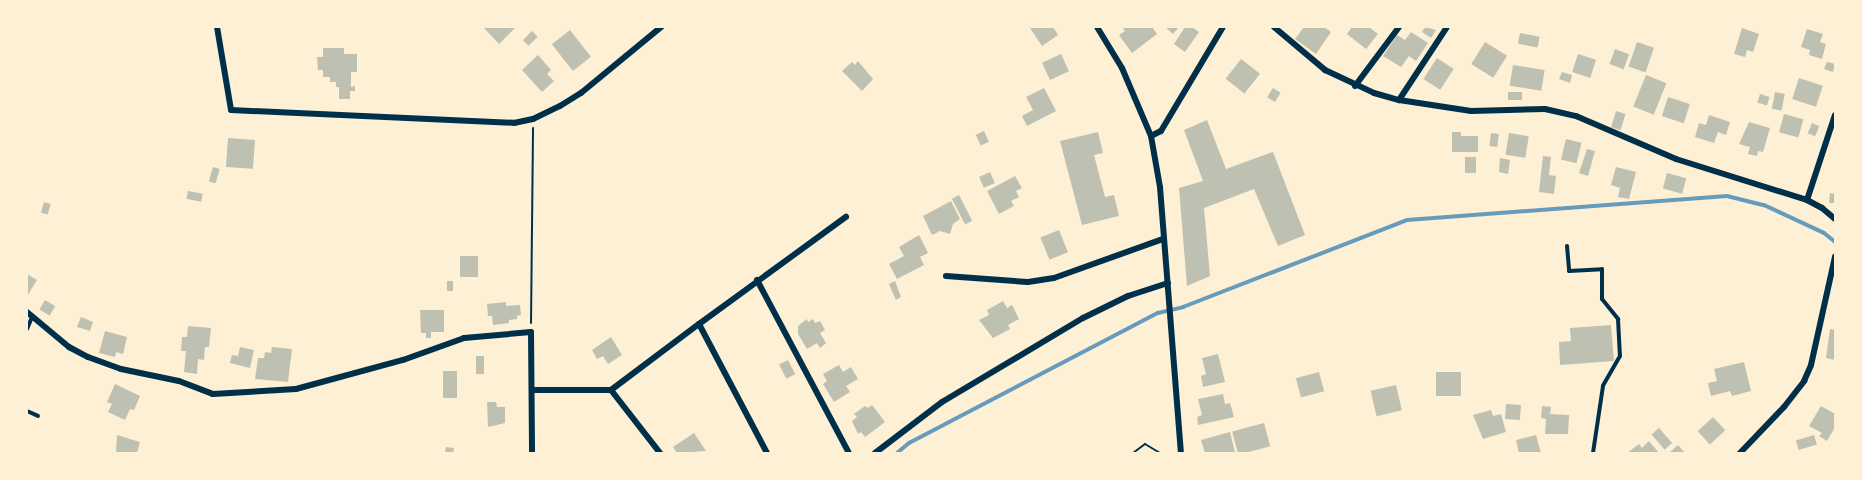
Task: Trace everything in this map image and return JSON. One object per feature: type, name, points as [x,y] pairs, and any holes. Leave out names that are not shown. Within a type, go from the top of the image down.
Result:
[{"type":"street","points":[[217,27],[231,110],[514,123],[533,119],[561,106],[581,93],[661,27]]},
{"type":"street","points":[[1097,27],[1122,68],[1151,136],[1160,187],[1181,453]]},
{"type":"street","points":[[1151,136],[1161,131],[1223,27]]},
{"type":"street","points":[[1274,27],[1318,66],[1355,86],[1400,100],[1471,111],[1545,109],[1576,116],[1676,159],[1807,201],[1822,208],[1835,219]]},
{"type":"street","points":[[1355,86],[1399,27]]},
{"type":"street","points":[[1400,100],[1447,27]]},
{"type":"street","points":[[1807,201],[1835,115]]},
{"type":"street","points":[[533,390],[611,390],[757,280],[846,217]]},
{"type":"street","points":[[946,276],[1028,282],[1054,278],[1163,239]]},
{"type":"street","points":[[1740,453],[1784,407],[1804,381],[1833,273],[1835,257]]},
{"type":"street","points":[[757,280],[849,453]]},
{"type":"street","points":[[875,453],[942,402],[1083,318],[1128,296],[1168,283]]},
{"type":"street","points":[[30,314],[69,346],[88,357],[121,369],[179,381],[213,394],[296,388],[403,360],[464,338],[531,332],[532,453]]},
{"type":"street","points":[[699,324],[767,453]]},
{"type":"street","points":[[611,390],[660,453]]},
{"type":"lane","points":[[1567,246],[1569,272],[1602,268],[1602,299],[1618,319],[1620,356],[1603,386],[1593,453]]},
{"type":"lane","points":[[27,329],[30,314]]},
{"type":"lane","points":[[27,411],[38,416]]},
{"type":"path","points":[[531,332],[533,119]]},
{"type":"path","points":[[1133,453],[1145,444],[1160,453]]},
{"type":"building","points":[[483,27],[516,27],[499,44]]},
{"type":"building","points":[[1053,27],[1058,35],[1042,46],[1030,28]]},
{"type":"building","points":[[1122,27],[1152,27],[1157,34],[1132,53],[1119,35],[1125,31]]},
{"type":"building","points":[[1165,27],[1179,27],[1173,34]]},
{"type":"building","points":[[1185,27],[1192,27],[1199,32],[1185,52],[1174,44]]},
{"type":"building","points":[[1304,27],[1324,27],[1331,32],[1316,54],[1295,39]]},
{"type":"building","points":[[1352,27],[1369,27],[1378,34],[1366,49],[1347,34]]},
{"type":"building","points":[[1425,27],[1436,30],[1431,38],[1422,32]]},
{"type":"building","points":[[1742,28],[1759,34],[1753,52],[1747,50],[1745,57],[1734,54]]},
{"type":"building","points":[[1807,29],[1823,34],[1820,42],[1826,44],[1822,59],[1809,55],[1810,50],[1801,47]]},
{"type":"building","points":[[570,30],[591,57],[573,71],[552,44]]},
{"type":"building","points":[[532,31],[538,37],[528,46],[523,40]]},
{"type":"building","points":[[1411,32],[1428,43],[1416,61],[1409,56],[1401,67],[1383,56],[1397,35],[1405,40]]},
{"type":"building","points":[[1520,33],[1540,37],[1538,48],[1518,44]]},
{"type":"building","points":[[1485,42],[1507,56],[1493,78],[1471,64]]},
{"type":"building","points":[[1637,42],[1654,48],[1646,72],[1629,67]]},
{"type":"building","points":[[323,48],[344,48],[344,54],[357,54],[357,72],[351,72],[351,87],[355,86],[355,91],[350,91],[350,99],[339,99],[339,87],[336,87],[336,82],[330,82],[330,77],[323,77],[323,70],[318,70],[317,57],[323,57]]},
{"type":"building","points":[[1615,49],[1629,54],[1624,69],[1610,64]]},
{"type":"building","points":[[1061,54],[1069,71],[1050,80],[1042,63]]},
{"type":"building","points":[[1578,54],[1596,60],[1590,78],[1572,72]]},
{"type":"building","points":[[538,55],[551,70],[547,74],[554,81],[542,92],[522,70]]},
{"type":"building","points":[[1437,58],[1454,69],[1440,90],[1423,79]]},
{"type":"building","points":[[1241,59],[1260,74],[1245,93],[1226,79]]},
{"type":"building","points":[[858,61],[873,79],[862,91],[842,71],[852,62],[855,65]]},
{"type":"building","points":[[1827,62],[1835,64],[1833,72],[1824,69]]},
{"type":"building","points":[[1513,65],[1545,70],[1541,91],[1510,86]]},
{"type":"building","points":[[1562,72],[1572,75],[1570,83],[1559,79]]},
{"type":"building","points":[[1646,75],[1666,83],[1654,115],[1633,107]]},
{"type":"building","points":[[1799,78],[1823,86],[1816,107],[1792,99]]},
{"type":"building","points":[[1044,88],[1056,111],[1027,126],[1022,116],[1033,110],[1026,97]]},
{"type":"building","points":[[1273,88],[1281,93],[1275,102],[1267,97]]},
{"type":"building","points":[[1508,92],[1522,92],[1522,100],[1508,100]]},
{"type":"building","points":[[1775,92],[1785,94],[1782,111],[1772,109]]},
{"type":"building","points":[[1760,94],[1770,97],[1767,106],[1757,103]]},
{"type":"building","points":[[1668,97],[1690,104],[1684,123],[1662,116]]},
{"type":"building","points":[[1616,111],[1626,114],[1621,130],[1611,127]]},
{"type":"building","points":[[1784,114],[1803,119],[1798,138],[1779,132]]},
{"type":"building","points":[[1709,115],[1730,122],[1726,135],[1718,132],[1714,143],[1695,137],[1699,123],[1706,125]]},
{"type":"building","points":[[1207,120],[1226,169],[1273,152],[1305,235],[1278,246],[1254,189],[1204,208],[1210,276],[1187,286],[1179,188],[1203,181],[1184,130]]},
{"type":"building","points":[[1749,122],[1770,128],[1763,152],[1758,151],[1757,156],[1748,154],[1750,147],[1739,144]]},
{"type":"building","points":[[1812,123],[1819,126],[1815,136],[1808,133]]},
{"type":"building","points":[[984,131],[989,142],[981,146],[976,135]]},
{"type":"building","points":[[1098,132],[1103,153],[1094,155],[1105,197],[1114,195],[1119,216],[1082,225],[1060,141]]},
{"type":"building","points":[[1452,132],[1461,132],[1461,136],[1478,136],[1478,152],[1452,152]]},
{"type":"building","points":[[1491,133],[1499,134],[1497,147],[1489,146]]},
{"type":"building","points":[[1509,133],[1529,136],[1525,158],[1506,155]]},
{"type":"building","points":[[228,138],[255,140],[253,169],[226,167]]},
{"type":"building","points":[[1566,139],[1582,143],[1576,163],[1561,159]]},
{"type":"building","points":[[1587,149],[1595,151],[1588,176],[1579,173]]},
{"type":"building","points":[[1543,156],[1551,157],[1549,175],[1556,176],[1554,194],[1539,192]]},
{"type":"building","points":[[1465,157],[1476,157],[1476,173],[1465,173]]},
{"type":"building","points":[[1500,158],[1510,160],[1508,174],[1499,172]]},
{"type":"building","points":[[213,167],[220,169],[216,183],[209,181]]},
{"type":"building","points":[[1616,167],[1636,172],[1629,199],[1618,197],[1620,188],[1611,185]]},
{"type":"building","points":[[990,172],[995,183],[984,188],[979,177]]},
{"type":"building","points":[[1667,173],[1686,178],[1682,194],[1663,188]]},
{"type":"building","points":[[1015,176],[1022,188],[1016,191],[1019,197],[1011,201],[1014,206],[999,214],[987,191]]},
{"type":"building","points":[[188,191],[203,194],[201,202],[186,199]]},
{"type":"building","points":[[1830,193],[1835,194],[1835,203],[1829,203]]},
{"type":"building","points":[[959,195],[972,221],[965,224],[952,199]]},
{"type":"building","points":[[951,201],[960,219],[953,224],[950,234],[940,231],[932,235],[923,216]]},
{"type":"building","points":[[44,202],[51,204],[48,215],[41,213]]},
{"type":"building","points":[[1059,230],[1068,252],[1049,260],[1040,237]]},
{"type":"building","points":[[919,235],[928,253],[920,257],[924,265],[897,279],[889,264],[904,256],[899,247]]},
{"type":"building","points":[[460,256],[478,256],[478,277],[460,277]]},
{"type":"building","points":[[27,274],[37,280],[27,296]]},
{"type":"building","points":[[447,281],[453,281],[453,291],[447,291]]},
{"type":"building","points":[[895,281],[901,297],[896,300],[889,284]]},
{"type":"building","points":[[45,300],[55,306],[50,316],[39,309]]},
{"type":"building","points":[[1003,301],[1007,308],[1012,305],[1019,319],[1008,325],[1010,329],[993,338],[979,320],[989,315],[987,310]]},
{"type":"building","points":[[506,302],[506,306],[520,305],[521,315],[517,316],[517,319],[509,320],[509,323],[493,325],[492,316],[488,316],[487,304]]},
{"type":"building","points":[[420,310],[444,310],[444,332],[431,332],[431,338],[426,338],[426,333],[421,333]]},
{"type":"building","points":[[81,317],[93,322],[90,331],[77,327]]},
{"type":"building","points":[[807,319],[808,322],[813,319],[815,323],[820,321],[825,330],[820,333],[826,343],[820,348],[817,343],[807,349],[798,334],[798,326]]},
{"type":"building","points":[[1611,325],[1614,361],[1560,365],[1559,342],[1571,341],[1570,328]]},
{"type":"building","points":[[188,326],[211,328],[209,347],[205,347],[204,360],[198,359],[197,374],[184,372],[186,351],[181,351],[182,337],[187,337]]},
{"type":"building","points":[[1830,329],[1835,330],[1835,360],[1826,358]]},
{"type":"building","points":[[105,331],[127,337],[123,354],[116,352],[115,357],[99,353]]},
{"type":"building","points":[[611,337],[622,355],[608,364],[603,356],[597,359],[592,350]]},
{"type":"building","points":[[240,347],[254,350],[250,368],[230,363],[232,355],[238,356]]},
{"type":"building","points":[[272,347],[292,349],[288,382],[255,379],[258,358],[264,358],[265,352],[271,353]]},
{"type":"building","points":[[1218,354],[1225,382],[1203,387],[1201,376],[1206,374],[1202,358]]},
{"type":"building","points":[[476,356],[484,356],[484,374],[476,374]]},
{"type":"building","points":[[788,360],[795,374],[786,379],[779,365]]},
{"type":"building","points":[[1744,362],[1751,391],[1732,396],[1730,391],[1711,396],[1708,383],[1717,381],[1714,369]]},
{"type":"building","points":[[839,365],[843,372],[851,367],[858,379],[846,386],[850,392],[834,402],[823,384],[827,381],[823,374]]},
{"type":"building","points":[[443,371],[457,371],[457,398],[443,398]]},
{"type":"building","points":[[1319,372],[1324,391],[1301,398],[1296,378]]},
{"type":"building","points":[[1436,372],[1461,372],[1461,396],[1436,396]]},
{"type":"building","points":[[115,384],[140,396],[134,410],[130,409],[125,420],[108,412],[112,404],[107,402]]},
{"type":"building","points":[[1396,385],[1402,410],[1377,416],[1371,391]]},
{"type":"building","points":[[1223,394],[1225,404],[1230,403],[1234,417],[1198,425],[1197,417],[1202,415],[1198,399]]},
{"type":"building","points":[[487,402],[496,402],[497,407],[505,407],[505,423],[488,427]]},
{"type":"building","points":[[1506,404],[1521,405],[1520,420],[1505,419]]},
{"type":"building","points":[[872,405],[885,422],[865,437],[861,432],[858,434],[852,421],[857,417],[854,414],[865,406],[868,408]]},
{"type":"building","points":[[1542,406],[1551,407],[1550,414],[1569,415],[1568,434],[1545,434],[1546,419],[1541,418]]},
{"type":"building","points":[[1821,406],[1835,414],[1835,427],[1827,441],[1819,436],[1822,433],[1809,426]]},
{"type":"building","points":[[1491,410],[1493,416],[1501,414],[1506,432],[1483,439],[1473,415]]},
{"type":"building","points":[[1713,417],[1725,430],[1710,444],[1698,431]]},
{"type":"building","points":[[1264,423],[1270,446],[1238,453],[1232,432]]},
{"type":"building","points":[[1659,428],[1672,443],[1665,450],[1651,435]]},
{"type":"building","points":[[1230,432],[1235,453],[1205,453],[1201,440]]},
{"type":"building","points":[[694,433],[706,451],[677,453],[673,447]]},
{"type":"building","points":[[117,435],[140,442],[137,453],[116,453]]},
{"type":"building","points":[[1536,435],[1541,453],[1519,453],[1516,440]]},
{"type":"building","points":[[1814,435],[1817,445],[1799,450],[1796,441]]},
{"type":"building","points":[[1649,441],[1659,453],[1627,453],[1639,444],[1642,448]]},
{"type":"building","points":[[1678,445],[1685,453],[1669,453]]},
{"type":"building","points":[[446,447],[454,448],[453,453],[445,453]]},
{"type":"waterway","points":[[897,453],[909,443],[1158,313],[1183,307],[1407,220],[1727,196],[1764,205],[1824,233],[1835,242]]}]
